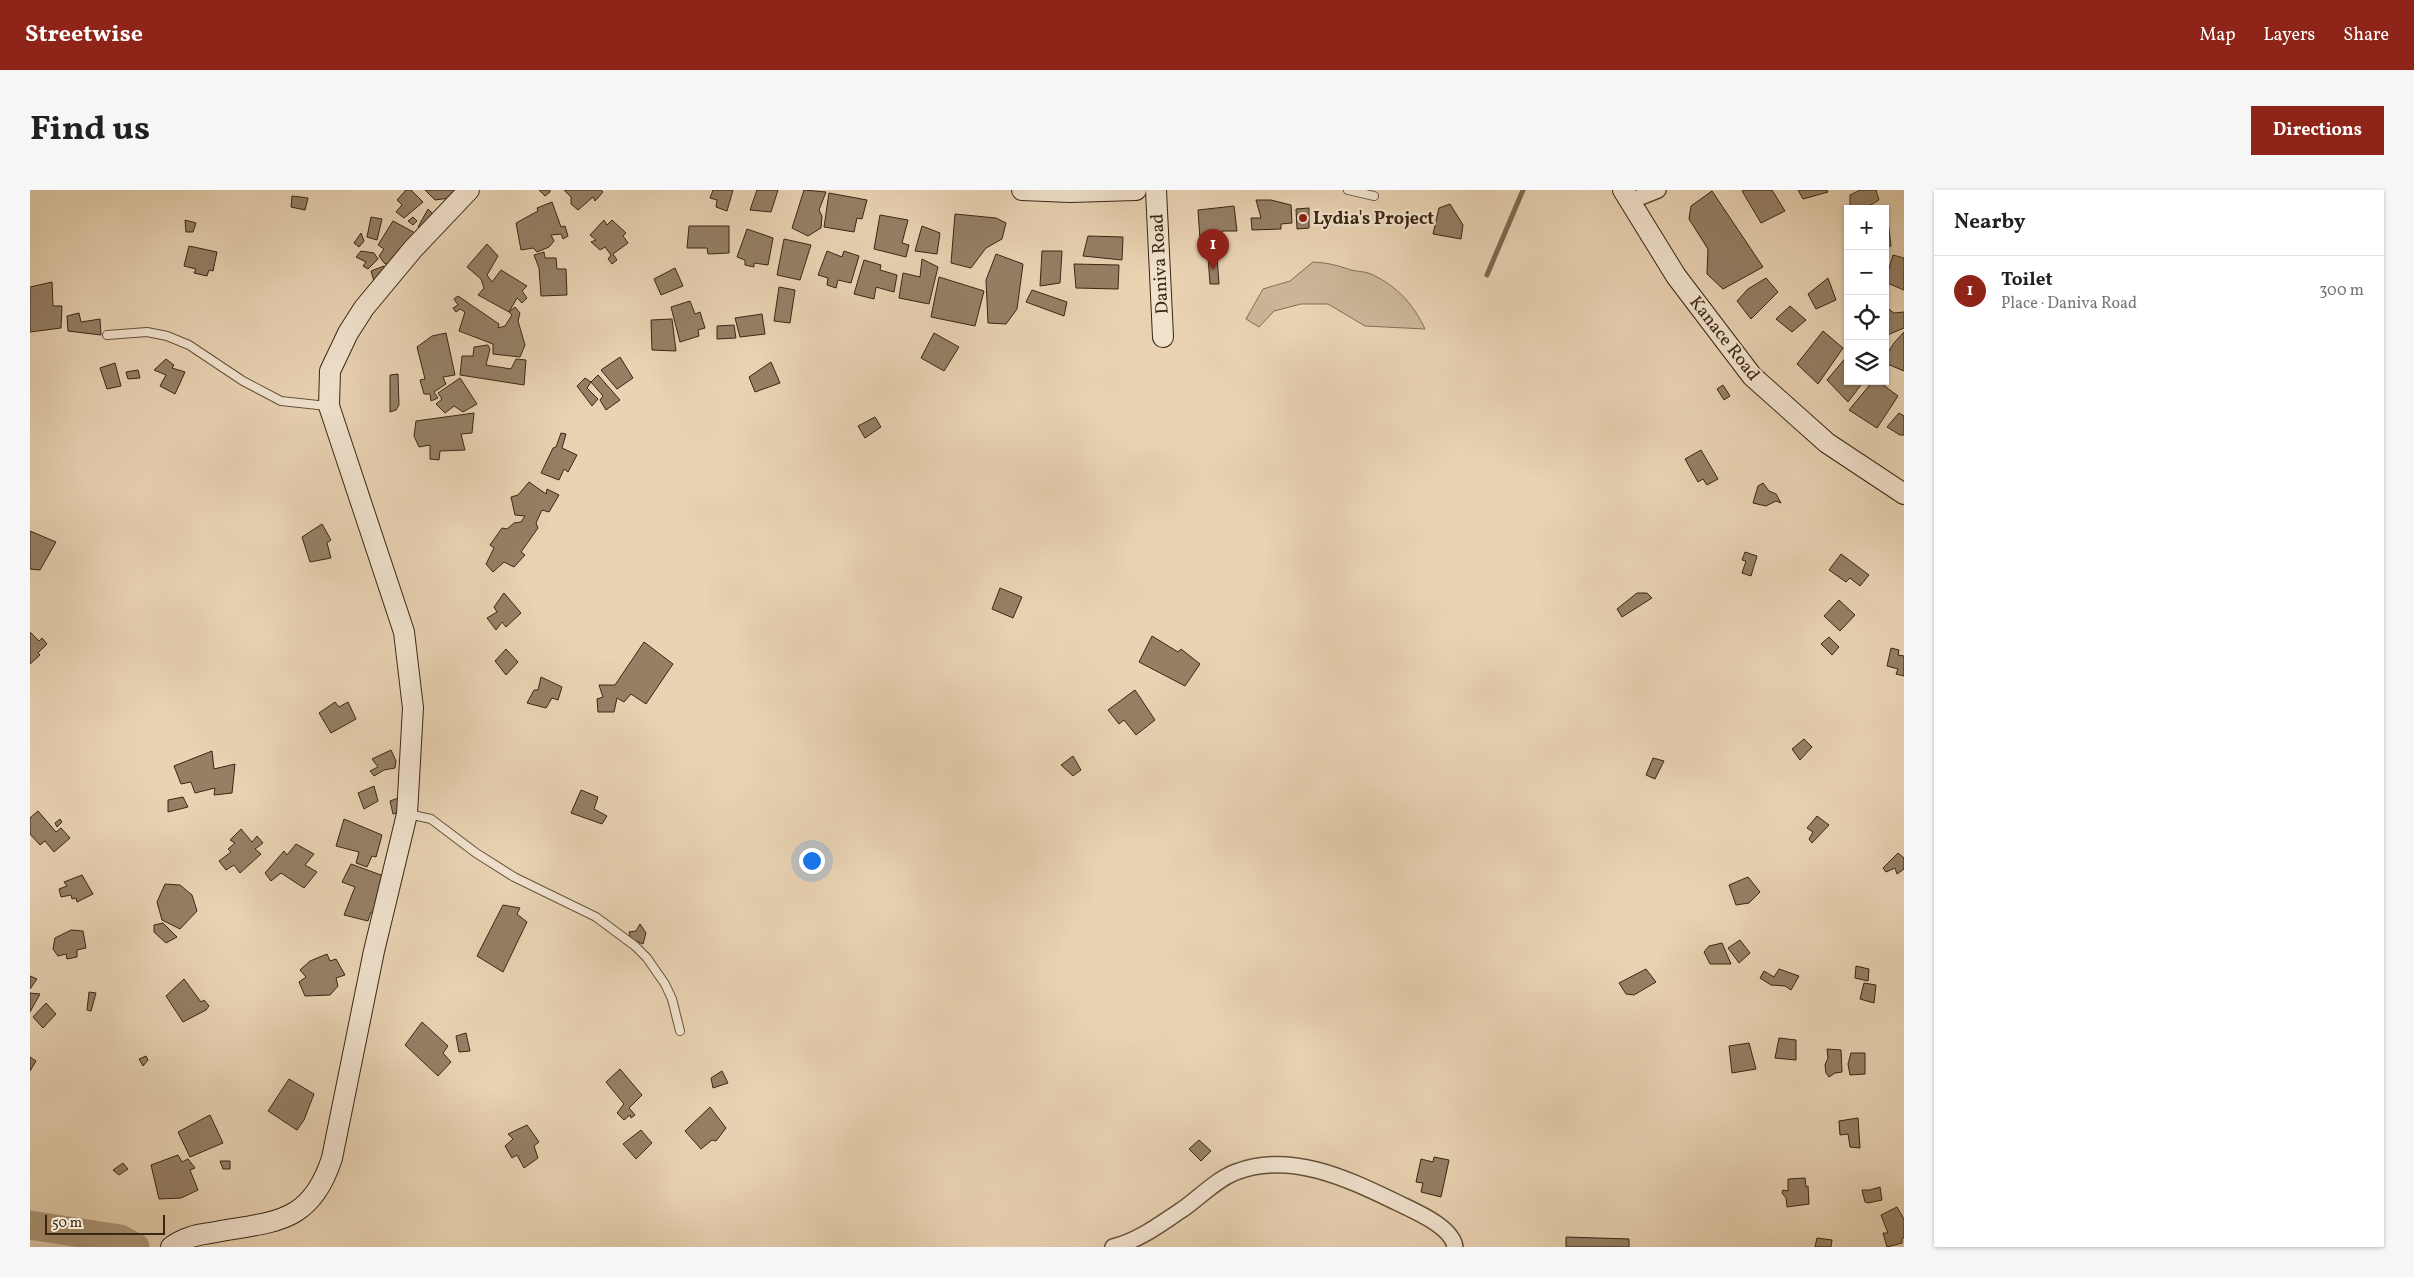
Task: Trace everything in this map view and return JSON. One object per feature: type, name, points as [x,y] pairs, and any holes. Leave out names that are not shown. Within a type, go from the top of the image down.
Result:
[{"type":"street","points":[[175,1244],[192,1236],[268,1223],[291,1214],[305,1205],[317,1193],[325,1180],[350,1074],[374,951],[407,814],[413,708],[404,632],[329,406],[330,371],[353,325],[364,308],[413,249],[469,190]]},
{"type":"street","points":[[1022,190],[1070,192],[1136,190]]},
{"type":"street","name":"Daniva Road","points":[[1156,190],[1163,337]]},
{"type":"street","points":[[1627,195],[1658,190]]},
{"type":"street","name":"Kanace Road","points":[[1627,195],[1676,276],[1752,376],[1827,443],[1904,494]]},
{"type":"street","points":[[1113,1247],[1130,1243],[1146,1234],[1236,1172],[1285,1165],[1314,1169],[1356,1183],[1422,1215],[1446,1231],[1451,1236],[1455,1247]]},
{"type":"lane","points":[[1348,190],[1374,196]]},
{"type":"lane","points":[[107,335],[148,332],[167,336],[189,345],[243,381],[281,401],[329,406]]},
{"type":"lane","points":[[407,814],[431,819],[514,876],[596,917],[634,946],[647,958],[665,984],[672,999],[680,1031]]},
{"type":"shaded area","points":[[1313,262],[1368,273],[1382,279],[1404,297],[1416,312],[1425,329],[1365,326],[1328,304],[1301,304],[1274,311],[1259,327],[1246,319],[1263,289],[1290,281]]},
{"type":"building","points":[[406,190],[411,190],[423,202],[404,218],[396,212],[402,205],[397,200]]},
{"type":"building","points":[[425,190],[457,190],[450,198],[435,200]]},
{"type":"building","points":[[539,190],[550,190],[550,192],[545,196]]},
{"type":"building","points":[[564,190],[601,190],[603,192],[595,201],[593,197],[578,210],[571,204],[571,197]]},
{"type":"building","points":[[713,190],[733,190],[727,211],[716,207],[717,200],[710,198]]},
{"type":"building","points":[[757,190],[778,190],[771,212],[750,210]]},
{"type":"building","points":[[804,190],[826,192],[819,210],[822,216],[821,228],[808,236],[792,228]]},
{"type":"building","points":[[1772,190],[1785,211],[1761,223],[1742,191]]},
{"type":"building","points":[[1798,190],[1827,190],[1828,192],[1803,199]]},
{"type":"building","points":[[1860,190],[1876,190],[1879,200],[1871,205],[1850,205],[1850,195]]},
{"type":"building","points":[[1712,191],[1763,267],[1723,289],[1707,274],[1708,249],[1689,219],[1691,206]]},
{"type":"building","points":[[829,193],[867,200],[862,219],[857,218],[854,232],[824,227]]},
{"type":"building","points":[[292,196],[308,198],[305,210],[291,207]]},
{"type":"building","points":[[1256,200],[1271,200],[1291,205],[1292,223],[1281,224],[1281,229],[1252,230],[1251,218],[1261,218]]},
{"type":"building","points":[[552,202],[561,227],[565,226],[568,236],[563,239],[561,234],[551,235],[554,241],[549,247],[537,252],[533,248],[521,250],[516,223],[538,211],[537,208]]},
{"type":"building","points":[[1450,204],[1463,225],[1461,239],[1433,234],[1439,208]]},
{"type":"building","points":[[1234,206],[1237,231],[1222,231],[1224,254],[1201,254],[1198,210]]},
{"type":"building","name":"Lydia's Project","points":[[1309,208],[1309,228],[1297,229],[1296,209]]},
{"type":"building","points":[[428,209],[438,219],[426,230],[418,227]]},
{"type":"building","points":[[955,214],[996,218],[1006,223],[1002,239],[986,248],[971,268],[951,263]]},
{"type":"building","points":[[880,215],[908,220],[902,243],[909,245],[906,257],[874,249]]},
{"type":"building","points":[[371,217],[382,219],[377,240],[367,237]]},
{"type":"building","points":[[413,217],[417,221],[413,225],[408,221]]},
{"type":"building","points":[[185,220],[196,223],[193,232],[186,232]]},
{"type":"building","points":[[604,220],[607,225],[612,220],[626,233],[623,236],[628,243],[613,254],[617,260],[612,264],[608,259],[611,255],[605,247],[600,250],[591,242],[596,240],[590,235]]},
{"type":"building","points":[[393,221],[417,234],[395,262],[385,264],[379,256],[384,249],[378,245]]},
{"type":"building","points":[[689,226],[729,226],[729,253],[708,254],[707,248],[687,248]]},
{"type":"building","points":[[922,226],[940,233],[937,254],[915,251]]},
{"type":"building","points":[[747,229],[773,238],[768,265],[754,263],[754,267],[745,265],[745,260],[737,257]]},
{"type":"building","points":[[1889,230],[1891,246],[1889,246]]},
{"type":"building","points":[[361,233],[364,241],[359,247],[354,243]]},
{"type":"building","points":[[1088,236],[1123,237],[1122,260],[1083,256]]},
{"type":"building","points":[[784,239],[811,245],[800,280],[777,275]]},
{"type":"building","points":[[487,244],[498,256],[487,275],[492,282],[501,270],[527,286],[522,291],[527,298],[522,303],[517,298],[509,312],[478,295],[484,288],[481,279],[467,267]]},
{"type":"building","points":[[189,246],[217,252],[213,271],[209,270],[207,276],[194,273],[196,269],[184,266]]},
{"type":"building","points":[[361,251],[374,253],[378,259],[368,269],[363,266],[366,262],[356,257]]},
{"type":"building","points":[[827,251],[842,257],[844,251],[859,256],[851,283],[838,280],[836,288],[827,285],[828,278],[818,275]]},
{"type":"building","points":[[1042,251],[1062,251],[1060,283],[1040,286]]},
{"type":"building","points":[[544,252],[545,258],[556,258],[557,269],[566,269],[567,295],[541,296],[539,268],[534,255]]},
{"type":"building","points":[[996,254],[1023,264],[1017,309],[1006,324],[988,323],[986,280]]},
{"type":"building","points":[[1893,255],[1904,258],[1904,290],[1889,284],[1889,268]]},
{"type":"building","points":[[1208,256],[1217,256],[1219,284],[1210,284]]},
{"type":"building","points":[[922,259],[938,267],[929,304],[899,298],[903,273],[920,277]]},
{"type":"building","points":[[864,260],[881,265],[880,270],[897,275],[894,292],[876,287],[874,299],[854,294]]},
{"type":"building","points":[[1074,264],[1119,265],[1118,289],[1076,288]]},
{"type":"building","points":[[384,266],[387,276],[376,288],[371,271]]},
{"type":"building","points":[[675,268],[683,286],[661,295],[654,279]]},
{"type":"building","points":[[939,277],[984,291],[975,326],[931,317]]},
{"type":"building","points":[[1766,278],[1778,292],[1751,319],[1737,301],[1748,289]]},
{"type":"building","points":[[1828,278],[1836,300],[1816,309],[1808,294]]},
{"type":"building","points":[[52,282],[53,306],[62,306],[61,328],[30,332],[30,287]]},
{"type":"building","points":[[779,287],[795,290],[790,323],[774,321]]},
{"type":"building","points":[[1032,290],[1067,302],[1064,316],[1026,302]]},
{"type":"building","points":[[458,296],[499,324],[498,328],[505,326],[512,315],[509,312],[515,307],[520,313],[518,321],[525,345],[520,357],[493,354],[493,344],[459,331],[465,312],[460,309],[456,312],[453,308],[458,305],[454,299]]},
{"type":"building","points":[[690,301],[695,314],[700,312],[705,328],[698,330],[699,336],[680,342],[671,307]]},
{"type":"building","points":[[1790,306],[1806,320],[1792,332],[1776,319]]},
{"type":"building","points":[[1889,309],[1894,313],[1904,312],[1904,328],[1889,334]]},
{"type":"building","points":[[79,313],[81,322],[100,319],[101,335],[68,331],[67,316]]},
{"type":"building","points":[[762,314],[765,334],[740,337],[735,318]]},
{"type":"building","points":[[672,319],[676,351],[652,350],[651,320]]},
{"type":"building","points":[[734,325],[736,338],[717,339],[717,326]]},
{"type":"building","points":[[1823,331],[1843,348],[1818,384],[1797,364]]},
{"type":"building","points":[[1904,332],[1904,371],[1889,365],[1889,351]]},
{"type":"building","points":[[446,333],[455,375],[443,377],[446,384],[434,392],[438,398],[431,401],[430,394],[424,394],[420,380],[425,379],[417,347],[432,336]]},
{"type":"building","points":[[934,333],[959,347],[944,371],[921,358]]},
{"type":"building","points":[[488,345],[490,349],[486,365],[511,369],[516,359],[526,360],[524,385],[460,375],[462,356],[473,356],[474,347]]},
{"type":"building","points":[[620,357],[633,378],[617,389],[601,370]]},
{"type":"building","points":[[166,359],[174,365],[172,368],[185,372],[175,394],[160,386],[166,375],[154,370]]},
{"type":"building","points":[[1844,360],[1844,385],[1861,385],[1848,402],[1827,380]]},
{"type":"building","points":[[771,362],[780,383],[755,392],[749,377]]},
{"type":"building","points":[[115,363],[121,386],[107,389],[100,368]]},
{"type":"building","points":[[138,370],[140,378],[128,379],[126,372]]},
{"type":"building","points":[[398,374],[399,405],[396,410],[390,412],[390,375]]},
{"type":"building","points":[[598,375],[620,400],[606,410],[600,400],[603,396],[591,382]]},
{"type":"building","points":[[460,378],[477,404],[463,412],[454,406],[445,413],[436,404],[442,399],[438,393]]},
{"type":"building","points":[[585,378],[591,382],[587,388],[598,399],[592,406],[577,386]]},
{"type":"building","points":[[1723,385],[1730,396],[1724,400],[1717,389]]},
{"type":"building","points":[[1870,385],[1883,385],[1898,396],[1877,428],[1849,410]]},
{"type":"building","points":[[474,413],[472,433],[461,434],[465,450],[440,451],[439,460],[430,459],[430,445],[419,447],[414,436],[416,421]]},
{"type":"building","points":[[1899,413],[1904,416],[1904,435],[1900,435],[1887,427]]},
{"type":"building","points":[[875,417],[881,427],[865,438],[858,426]]},
{"type":"building","points":[[561,433],[566,434],[562,448],[577,455],[568,472],[564,469],[559,480],[541,473],[553,448],[556,447]]},
{"type":"building","points":[[1701,450],[1718,479],[1707,485],[1703,479],[1698,482],[1685,459]]},
{"type":"building","points":[[529,482],[546,494],[547,489],[559,495],[549,512],[542,510],[536,523],[538,528],[521,552],[525,555],[514,567],[504,562],[493,572],[486,564],[494,548],[490,545],[502,528],[507,529],[514,523],[521,522],[525,516],[515,515],[511,497],[518,495]]},
{"type":"building","points":[[1763,483],[1769,491],[1776,494],[1781,503],[1776,501],[1766,506],[1753,503],[1758,486]]},
{"type":"building","points":[[322,524],[331,540],[327,543],[331,558],[310,562],[302,537]]},
{"type":"building","points":[[30,531],[56,542],[40,570],[30,569]]},
{"type":"building","points":[[1745,552],[1757,556],[1751,576],[1742,573],[1746,561],[1742,560]]},
{"type":"building","points":[[1841,554],[1869,575],[1860,586],[1850,578],[1846,582],[1829,570]]},
{"type":"building","points":[[1000,588],[1022,597],[1013,618],[992,609]]},
{"type":"building","points":[[504,593],[521,613],[506,627],[502,622],[496,630],[487,618],[497,612],[494,607]]},
{"type":"building","points":[[1637,593],[1647,593],[1652,598],[1622,617],[1617,609]]},
{"type":"building","points":[[1839,600],[1855,615],[1840,631],[1824,616]]},
{"type":"building","points":[[30,632],[39,641],[42,638],[47,644],[38,653],[40,655],[30,664]]},
{"type":"building","points":[[1152,636],[1178,652],[1181,649],[1200,664],[1185,686],[1139,662]]},
{"type":"building","points":[[1829,637],[1839,647],[1832,655],[1821,644]]},
{"type":"building","points":[[644,642],[673,664],[646,704],[631,694],[624,702],[617,698],[614,712],[598,712],[597,699],[603,697],[599,685],[615,685]]},
{"type":"building","points":[[1891,648],[1899,650],[1898,655],[1904,656],[1904,676],[1896,674],[1898,669],[1887,666]]},
{"type":"building","points":[[506,649],[518,662],[506,675],[495,661]]},
{"type":"building","points":[[541,677],[562,687],[558,700],[552,698],[546,708],[527,703],[534,690],[538,690]]},
{"type":"building","points":[[1135,690],[1155,720],[1136,735],[1124,720],[1119,724],[1108,710]]},
{"type":"building","points":[[335,702],[339,707],[348,702],[356,719],[331,733],[319,713]]},
{"type":"building","points":[[1804,739],[1812,747],[1800,760],[1792,749]]},
{"type":"building","points":[[391,750],[396,761],[395,768],[384,770],[374,776],[370,771],[378,767],[372,759]]},
{"type":"building","points":[[212,751],[214,769],[235,764],[232,793],[214,795],[215,788],[195,793],[191,782],[181,784],[174,766]]},
{"type":"building","points":[[1073,756],[1081,770],[1073,776],[1061,765]]},
{"type":"building","points":[[1653,758],[1664,761],[1655,779],[1646,775]]},
{"type":"building","points":[[374,786],[378,801],[364,809],[358,793]]},
{"type":"building","points":[[581,790],[598,797],[594,809],[607,816],[602,824],[571,813]]},
{"type":"building","points":[[406,795],[404,812],[393,814],[390,801]]},
{"type":"building","points":[[183,797],[188,807],[168,812],[168,800]]},
{"type":"building","points":[[38,811],[56,832],[61,828],[70,838],[54,852],[45,841],[40,845],[30,834],[30,818]]},
{"type":"building","points":[[1817,816],[1829,825],[1812,843],[1809,839],[1813,832],[1807,828]]},
{"type":"building","points":[[60,819],[62,822],[57,827],[55,823]]},
{"type":"building","points":[[344,819],[382,835],[376,857],[372,856],[367,867],[356,863],[359,852],[336,846]]},
{"type":"building","points":[[241,829],[252,842],[257,836],[263,843],[255,849],[261,854],[240,873],[234,865],[226,870],[219,861],[231,852],[228,849],[235,843],[230,840]]},
{"type":"building","points":[[296,844],[314,854],[305,865],[317,872],[304,888],[281,873],[271,881],[265,873],[284,851],[287,855]]},
{"type":"building","points":[[1898,853],[1904,858],[1904,869],[1897,874],[1895,868],[1886,872],[1883,868]]},
{"type":"building","points":[[351,864],[389,878],[378,914],[371,912],[368,921],[344,915],[355,887],[342,882]]},
{"type":"building","points":[[82,875],[93,894],[77,902],[76,898],[72,899],[71,895],[61,897],[59,889],[67,886],[64,882]]},
{"type":"building","points":[[1748,877],[1760,892],[1749,903],[1736,905],[1729,885]]},
{"type":"building","points":[[165,884],[180,885],[192,895],[197,911],[180,929],[162,920],[157,902]]},
{"type":"building","points":[[503,905],[520,908],[517,914],[527,922],[503,972],[477,956]]},
{"type":"building","points":[[163,923],[177,937],[166,943],[154,932],[154,925]]},
{"type":"building","points":[[640,924],[646,933],[643,944],[631,939],[629,932],[636,931]]},
{"type":"building","points":[[71,930],[83,931],[86,948],[77,950],[77,957],[67,959],[66,954],[58,956],[53,949],[55,938]]},
{"type":"building","points":[[1740,940],[1750,953],[1739,963],[1728,948]]},
{"type":"building","points":[[1722,943],[1731,964],[1710,964],[1704,952],[1709,946]]},
{"type":"building","points":[[327,954],[330,961],[336,959],[345,975],[336,978],[338,986],[330,995],[305,996],[299,982],[306,977],[300,970],[310,961]]},
{"type":"building","points":[[1856,966],[1869,969],[1868,981],[1855,978]]},
{"type":"building","points":[[1646,969],[1656,982],[1634,995],[1626,994],[1619,983]]},
{"type":"building","points":[[1779,969],[1799,976],[1791,990],[1785,986],[1771,985],[1760,978],[1764,971],[1774,977]]},
{"type":"building","points":[[30,976],[37,979],[30,989]]},
{"type":"building","points":[[184,979],[201,1002],[204,1000],[209,1006],[206,1010],[183,1022],[166,996]]},
{"type":"building","points":[[1864,983],[1876,985],[1874,1003],[1860,999]]},
{"type":"building","points":[[89,992],[96,993],[91,1011],[87,1010]]},
{"type":"building","points":[[30,993],[40,994],[30,1012]]},
{"type":"building","points":[[46,1003],[56,1014],[43,1028],[33,1017]]},
{"type":"building","points":[[422,1022],[448,1046],[443,1053],[451,1062],[438,1076],[405,1045]]},
{"type":"building","points":[[466,1033],[470,1051],[459,1052],[456,1036]]},
{"type":"building","points":[[1779,1038],[1796,1040],[1796,1060],[1775,1058]]},
{"type":"building","points":[[1749,1043],[1756,1069],[1732,1073],[1729,1046]]},
{"type":"building","points":[[1827,1049],[1841,1050],[1842,1072],[1835,1073],[1829,1077],[1826,1073],[1825,1065],[1828,1058]]},
{"type":"building","points":[[1851,1053],[1865,1053],[1865,1074],[1850,1075],[1848,1064]]},
{"type":"building","points":[[146,1056],[148,1060],[143,1066],[139,1059]]},
{"type":"building","points":[[30,1057],[36,1061],[30,1071]]},
{"type":"building","points":[[620,1069],[642,1095],[629,1108],[635,1115],[631,1118],[630,1115],[624,1120],[617,1113],[624,1104],[606,1082]]},
{"type":"building","points":[[722,1071],[728,1083],[713,1088],[711,1078]]},
{"type":"building","points":[[289,1079],[314,1094],[304,1120],[297,1130],[268,1111]]},
{"type":"building","points":[[710,1107],[726,1128],[716,1141],[712,1140],[701,1149],[685,1131]]},
{"type":"building","points":[[210,1115],[223,1143],[190,1157],[178,1132]]},
{"type":"building","points":[[1858,1118],[1860,1148],[1850,1147],[1848,1134],[1840,1135],[1839,1121]]},
{"type":"building","points":[[527,1125],[539,1142],[534,1146],[538,1158],[524,1168],[517,1155],[512,1158],[505,1146],[513,1139],[508,1134]]},
{"type":"building","points":[[641,1130],[652,1143],[636,1159],[623,1144]]},
{"type":"building","points":[[1199,1140],[1211,1151],[1201,1161],[1189,1149]]},
{"type":"building","points":[[178,1155],[182,1162],[188,1159],[195,1168],[190,1170],[198,1190],[181,1198],[159,1199],[151,1165]]},
{"type":"building","points":[[1434,1157],[1449,1160],[1441,1197],[1421,1192],[1423,1183],[1416,1182],[1421,1159],[1433,1162]]},
{"type":"building","points":[[220,1161],[230,1161],[230,1169],[223,1169]]},
{"type":"building","points":[[123,1163],[128,1169],[119,1175],[113,1170]]},
{"type":"building","points":[[1805,1178],[1806,1187],[1808,1186],[1809,1204],[1787,1207],[1786,1198],[1782,1193],[1783,1190],[1788,1191],[1788,1179]]},
{"type":"building","points":[[1880,1187],[1882,1200],[1865,1202],[1862,1190]]},
{"type":"building","points":[[1897,1207],[1904,1219],[1904,1238],[1902,1238],[1902,1243],[1887,1247],[1883,1233],[1888,1233],[1881,1215]]},
{"type":"building","points":[[1566,1237],[1629,1239],[1629,1247],[1566,1247]]},
{"type":"building","points":[[1817,1238],[1832,1240],[1831,1247],[1815,1247]]},
{"type":"waterway","points":[[1487,275],[1523,190]]},
{"type":"waterway","points":[[30,1225],[120,1239],[135,1247]]},
{"type":"place","name":"Lydia's Project","points":[[1303,218]]},
{"type":"place","name":"Toilet","points":[[1213,270]]}]
